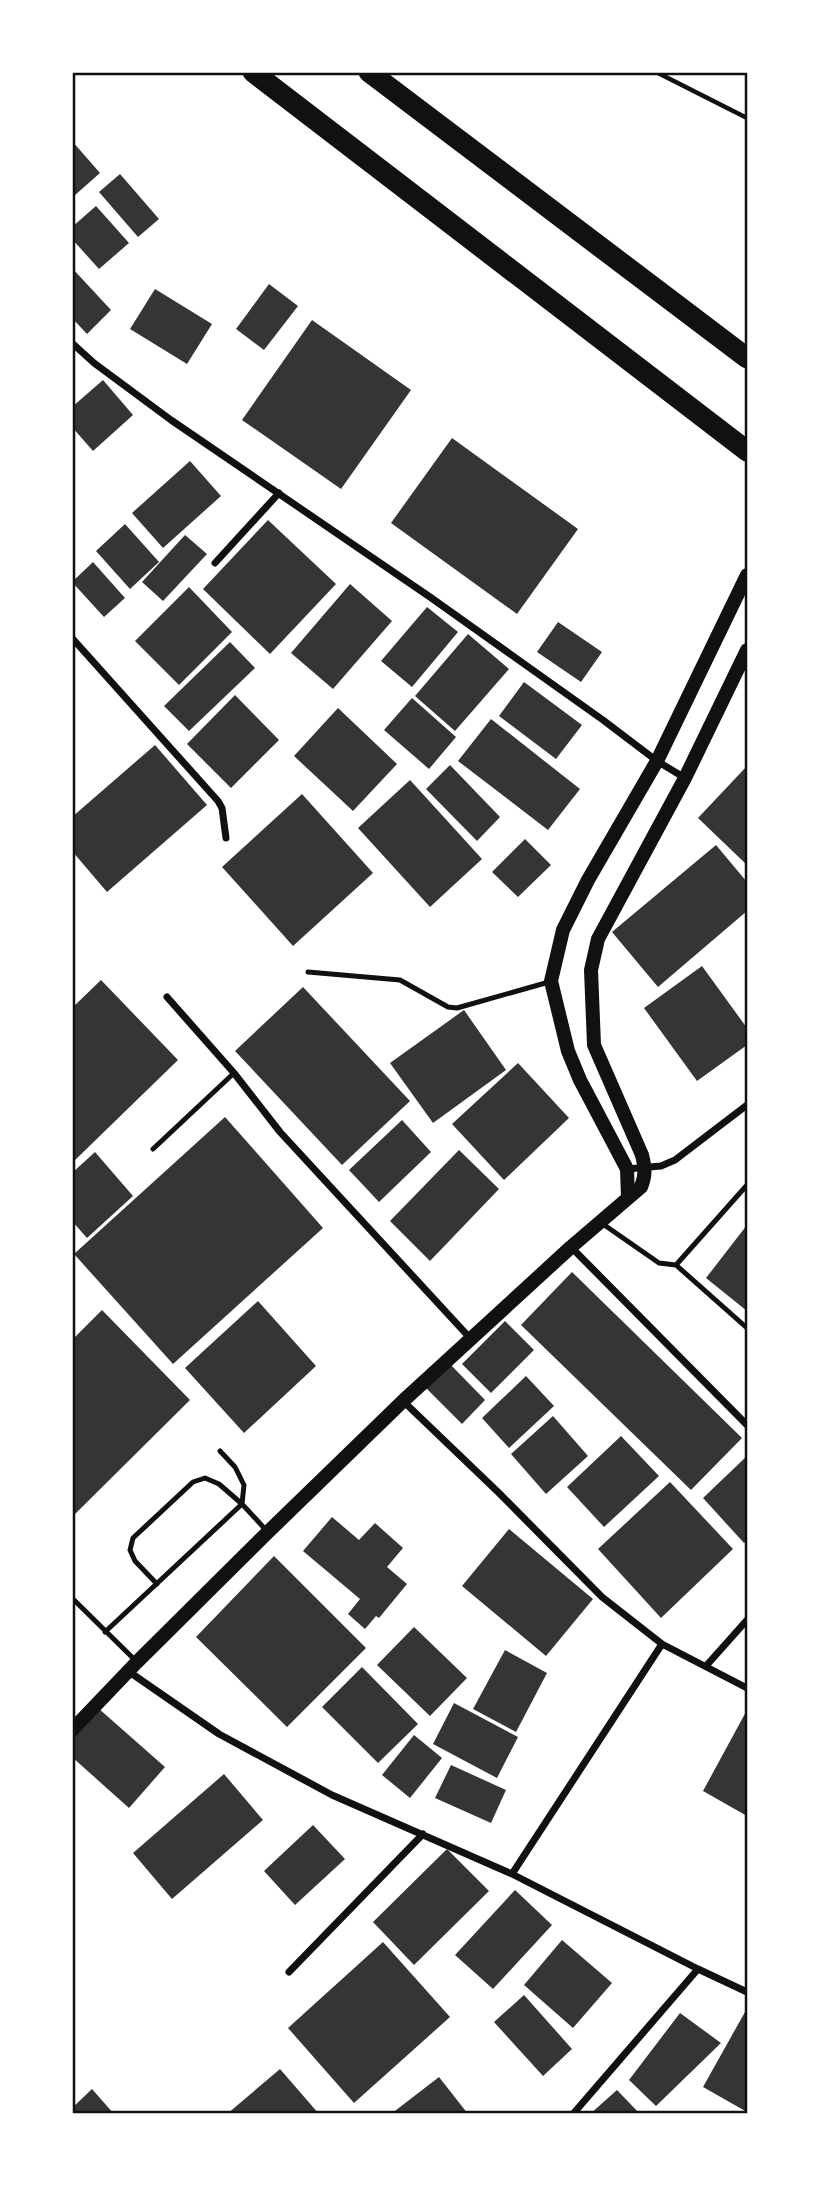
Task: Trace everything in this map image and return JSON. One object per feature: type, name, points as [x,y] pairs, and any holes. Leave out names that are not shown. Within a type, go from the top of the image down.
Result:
[{"type":"highway","points":[[253,72],[747,451]]},
{"type":"highway","points":[[369,72],[747,358]]},
{"type":"main road","points":[[628,1197],[628,1169],[580,1080],[568,1051],[551,981],[569,918],[657,761],[747,575]]},
{"type":"main road","points":[[72,1730],[132,1667],[403,1401],[571,1247],[641,1187],[645,1176],[642,1154],[594,1045],[591,970],[598,939],[685,778],[747,650]]},
{"type":"main road","points":[[568,1051],[594,1045]]},
{"type":"street","points":[[72,343],[94,363],[171,420],[685,778]]},
{"type":"street","points":[[215,562],[279,493]]},
{"type":"street","points":[[72,638],[218,801],[222,808],[226,838]]},
{"type":"street","points":[[167,997],[234,1073],[280,1132],[470,1338]]},
{"type":"street","points":[[628,1169],[661,1166],[675,1160],[747,1105]]},
{"type":"street","points":[[571,1247],[747,1425]]},
{"type":"street","points":[[403,1401],[602,1597],[662,1644],[747,1688]]},
{"type":"street","points":[[706,1666],[747,1620]]},
{"type":"street","points":[[512,1874],[662,1644]]},
{"type":"street","points":[[132,1667],[219,1734],[332,1795],[512,1874],[747,1992]]},
{"type":"street","points":[[289,1972],[423,1834]]},
{"type":"street","points":[[573,2114],[698,1969]]},
{"type":"lane","points":[[308,972],[400,979],[448,1007],[457,1008],[551,981]]},
{"type":"lane","points":[[153,1149],[234,1073]]},
{"type":"lane","points":[[676,1265],[747,1185]]},
{"type":"lane","points":[[599,1222],[659,1263],[676,1265],[747,1328]]},
{"type":"lane","points":[[105,1632],[242,1504],[244,1485],[235,1467],[220,1451]]},
{"type":"lane","points":[[157,1584],[135,1561],[130,1550],[133,1538],[193,1482],[205,1478],[219,1484],[268,1532]]},
{"type":"lane","points":[[72,1598],[105,1632],[132,1667]]},
{"type":"path","points":[[656,72],[747,118]]},
{"type":"building","points":[[72,141],[100,173],[74,196],[72,194]]},
{"type":"building","points":[[120,174],[159,219],[138,237],[99,192]]},
{"type":"building","points":[[96,206],[129,243],[99,269],[72,239],[72,227]]},
{"type":"building","points":[[72,268],[111,310],[87,334],[72,318]]},
{"type":"building","points":[[269,284],[298,306],[264,350],[236,329]]},
{"type":"building","points":[[155,289],[212,324],[187,364],[130,329]]},
{"type":"building","points":[[312,320],[411,390],[341,489],[242,420]]},
{"type":"building","points":[[103,380],[133,415],[93,451],[72,427],[72,407]]},
{"type":"building","points":[[452,438],[578,529],[517,614],[391,523]]},
{"type":"building","points":[[190,461],[221,496],[163,548],[132,513]]},
{"type":"building","points":[[268,520],[336,584],[270,654],[203,589]]},
{"type":"building","points":[[125,524],[159,562],[130,589],[96,551]]},
{"type":"building","points":[[185,535],[207,554],[163,601],[142,582]]},
{"type":"building","points":[[93,562],[125,598],[104,617],[72,582]]},
{"type":"building","points":[[350,584],[392,621],[333,689],[291,653]]},
{"type":"building","points":[[189,587],[232,632],[179,685],[135,641]]},
{"type":"building","points":[[427,607],[458,632],[412,687],[381,661]]},
{"type":"building","points":[[558,622],[602,652],[581,682],[537,652]]},
{"type":"building","points":[[468,634],[509,669],[455,731],[415,696]]},
{"type":"building","points":[[230,642],[255,668],[189,731],[164,706]]},
{"type":"building","points":[[524,682],[582,725],[556,759],[499,716]]},
{"type":"building","points":[[235,695],[279,740],[231,788],[187,744]]},
{"type":"building","points":[[412,698],[456,737],[429,769],[384,730]]},
{"type":"building","points":[[338,708],[397,764],[353,811],[294,756]]},
{"type":"building","points":[[491,719],[580,789],[548,830],[458,761]]},
{"type":"building","points":[[155,745],[207,805],[107,892],[72,851],[72,817]]},
{"type":"building","points":[[450,765],[500,817],[477,841],[426,789]]},
{"type":"building","points":[[747,766],[747,865],[698,818]]},
{"type":"building","points":[[410,780],[482,859],[430,907],[358,828]]},
{"type":"building","points":[[302,794],[373,873],[293,946],[222,867]]},
{"type":"building","points":[[525,839],[551,865],[518,897],[492,872]]},
{"type":"building","points":[[716,845],[747,882],[747,911],[658,987],[612,932]]},
{"type":"building","points":[[702,966],[747,1028],[747,1045],[697,1081],[644,1008]]},
{"type":"building","points":[[101,980],[178,1060],[72,1163],[72,1008]]},
{"type":"building","points":[[303,987],[410,1101],[342,1165],[235,1051]]},
{"type":"building","points":[[464,1010],[506,1070],[433,1123],[390,1063]]},
{"type":"building","points":[[518,1063],[569,1118],[504,1180],[452,1124]]},
{"type":"building","points":[[225,1117],[323,1228],[173,1364],[74,1254]]},
{"type":"building","points":[[402,1120],[431,1152],[379,1202],[349,1170]]},
{"type":"building","points":[[459,1150],[499,1189],[430,1261],[390,1221]]},
{"type":"building","points":[[95,1152],[133,1196],[87,1238],[72,1221],[72,1173]]},
{"type":"building","points":[[747,1225],[747,1311],[706,1278]]},
{"type":"building","points":[[572,1272],[742,1438],[691,1490],[521,1325]]},
{"type":"building","points":[[258,1301],[316,1366],[244,1433],[185,1368]]},
{"type":"building","points":[[102,1310],[190,1400],[72,1517],[72,1340]]},
{"type":"building","points":[[505,1321],[534,1350],[491,1393],[462,1364]]},
{"type":"building","points":[[449,1363],[485,1400],[462,1424],[425,1387]]},
{"type":"building","points":[[526,1376],[554,1406],[509,1448],[482,1418]]},
{"type":"building","points":[[553,1416],[588,1456],[546,1494],[511,1454]]},
{"type":"building","points":[[621,1436],[659,1476],[604,1527],[567,1487]]},
{"type":"building","points":[[747,1456],[747,1540],[744,1543],[703,1498]]},
{"type":"building","points":[[670,1482],[733,1549],[661,1618],[598,1549]]},
{"type":"building","points":[[332,1517],[359,1540],[375,1523],[403,1548],[387,1567],[407,1584],[379,1618],[376,1616],[365,1629],[348,1614],[360,1599],[303,1551]]},
{"type":"building","points":[[509,1529],[593,1599],[546,1656],[462,1586]]},
{"type":"building","points":[[274,1556],[366,1648],[287,1727],[196,1637]]},
{"type":"building","points":[[414,1627],[467,1678],[430,1716],[377,1665]]},
{"type":"building","points":[[505,1650],[547,1673],[516,1732],[473,1709]]},
{"type":"building","points":[[362,1667],[418,1724],[378,1763],[322,1707]]},
{"type":"building","points":[[454,1703],[518,1737],[497,1778],[433,1744]]},
{"type":"building","points":[[98,1708],[165,1767],[129,1808],[72,1757],[72,1738]]},
{"type":"building","points":[[747,1710],[747,1816],[703,1791]]},
{"type":"building","points":[[414,1735],[442,1758],[410,1798],[382,1775]]},
{"type":"building","points":[[451,1765],[506,1790],[491,1823],[435,1798]]},
{"type":"building","points":[[224,1774],[263,1820],[172,1899],[133,1853]]},
{"type":"building","points":[[313,1825],[345,1859],[295,1905],[264,1871]]},
{"type":"building","points":[[447,1849],[489,1891],[414,1965],[373,1922]]},
{"type":"building","points":[[515,1890],[552,1925],[493,1989],[455,1955]]},
{"type":"building","points":[[562,1940],[612,1983],[573,2028],[524,1985]]},
{"type":"building","points":[[383,1942],[450,2017],[354,2103],[288,2028]]},
{"type":"building","points":[[524,1995],[572,2049],[543,2076],[494,2022]]},
{"type":"building","points":[[745,2012],[747,2013],[747,2112],[703,2087]]},
{"type":"building","points":[[680,2013],[721,2043],[656,2106],[629,2080]]},
{"type":"building","points":[[280,2069],[319,2114],[227,2114]]},
{"type":"building","points":[[439,2077],[468,2114],[391,2114]]},
{"type":"building","points":[[92,2089],[114,2114],[72,2114],[72,2108]]},
{"type":"building","points":[[617,2090],[640,2114],[590,2114]]}]
